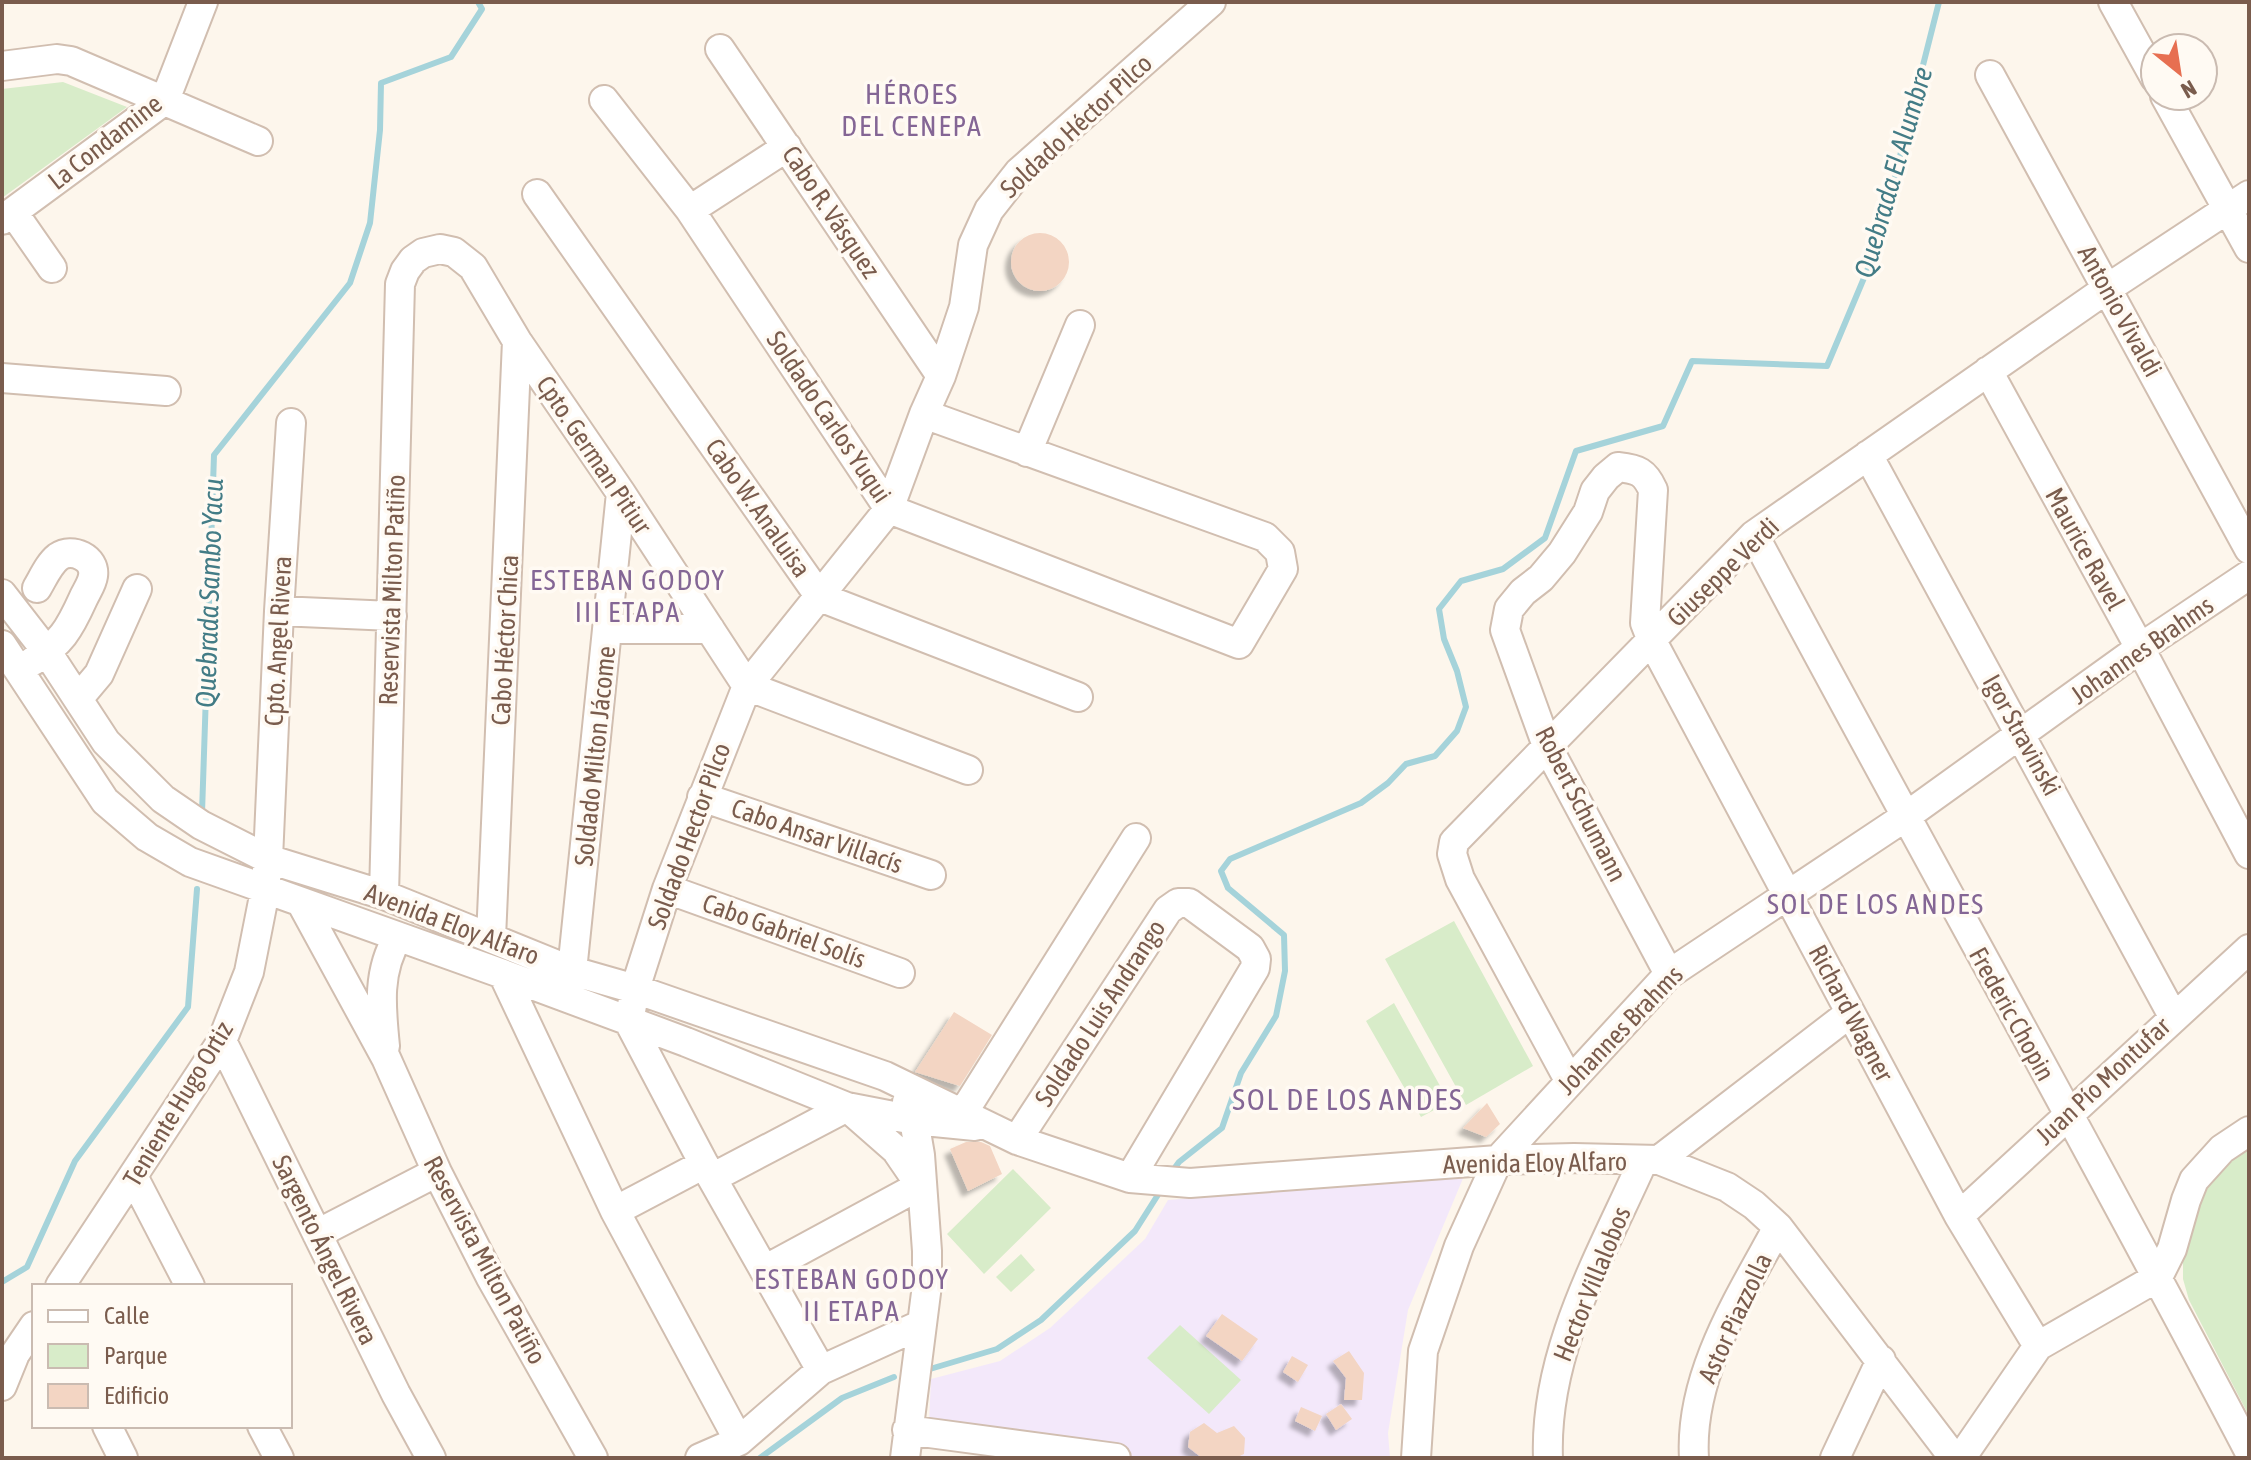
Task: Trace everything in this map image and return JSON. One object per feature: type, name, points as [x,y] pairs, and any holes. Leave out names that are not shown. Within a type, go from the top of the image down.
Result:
[{"type":"street","name":"La Condamine","points":[[8,216],[165,100],[203,2]]},
{"type":"street","name":"Soldado Héctor Pilco","points":[[747,686],[889,509],[941,376],[964,307],[973,245],[1001,193],[1019,172],[1211,2]]},
{"type":"street","points":[[2113,2],[2139,49]]},
{"type":"street","name":"Cabo R. Vásquez","points":[[720,49],[941,376]]},
{"type":"street","points":[[2,66],[65,59],[258,141]]},
{"type":"street","name":"Antonio Vivaldi","points":[[1990,75],[2249,549]]},
{"type":"street","name":"Soldado Carlos Yuqui","points":[[604,100],[690,210],[889,509],[1239,644],[1283,569],[1280,552],[1265,537],[1027,452]]},
{"type":"street","points":[[2176,112],[2238,202],[2249,248]]},
{"type":"street","points":[[690,210],[787,147]]},
{"type":"street","name":"Cabo W. Analuisa","points":[[537,194],[820,597],[1078,697]]},
{"type":"street","name":"Giuseppe Verdi","points":[[1569,1080],[1460,879],[1452,854],[1454,842],[1754,535],[2108,288],[2238,202]]},
{"type":"street","points":[[8,216],[52,268]]},
{"type":"street","name":"Cpto. German Pitiur","points":[[400,284],[413,260],[423,253],[440,249],[454,252],[473,267],[517,341],[747,686]]},
{"type":"street","name":"Reservista Milton Patiño","points":[[384,895],[400,284]]},
{"type":"street","points":[[924,414],[1027,452],[1080,325]]},
{"type":"street","name":"Cabo Héctor Chica","points":[[491,938],[517,341]]},
{"type":"street","name":"Maurice Ravel","points":[[1988,371],[2249,854]]},
{"type":"street","points":[[2,378],[166,391]]},
{"type":"street","name":"Cpto. Angel Rivera","points":[[268,859],[291,423]]},
{"type":"street","name":"Igor Stravinski","points":[[1868,455],[2173,1016]]},
{"type":"street","name":"Robert Schumann","points":[[1653,490],[1648,478],[1637,469],[1618,467],[1606,477],[1595,491],[1588,512],[1562,553],[1509,609],[1505,630],[1547,746],[1669,974]]},
{"type":"street","name":"Richard Wagner","points":[[1653,490],[1645,623],[1652,641],[1959,1216],[2038,1346]]},
{"type":"street","name":"Soldado Milton Jácome","points":[[572,971],[621,493]]},
{"type":"street","name":"Frederic Chopin","points":[[1754,535],[2158,1277],[2249,1451]]},
{"type":"street","points":[[18,669],[47,652],[69,630],[93,579],[91,565],[78,554],[62,554],[51,564],[37,588]]},
{"type":"street","name":"Johannes Brahms","points":[[1416,1458],[1423,1351],[1459,1246],[1498,1160],[1569,1080],[1669,974],[1905,817],[2140,648],[2249,575]]},
{"type":"street","points":[[78,699],[99,674],[137,589]]},
{"type":"street","name":"Avenida Eloy Alfaro","points":[[2,594],[47,652],[106,742],[163,799],[201,825],[268,859],[384,895],[572,971],[635,989],[885,1076],[959,1118],[1005,1134],[1138,1179],[1190,1183],[1498,1160],[1574,1158],[1651,1161],[1727,1187],[1754,1205],[1778,1227],[1954,1458]]},
{"type":"street","points":[[279,611],[392,616]]},
{"type":"street","points":[[607,629],[710,629]]},
{"type":"street","name":"Avenida Eloy Alfaro","points":[[2,645],[105,801],[147,837],[190,862],[503,974],[847,1107],[914,1120],[959,1118]]},
{"type":"street","points":[[747,686],[968,770]]},
{"type":"street","name":"Soldado Hector Pilco","points":[[629,1022],[635,989],[667,889],[747,686]]},
{"type":"street","name":"Cabo Ansar Villacís","points":[[702,797],[931,875]]},
{"type":"street","points":[[959,1118],[1136,838]]},
{"type":"street","name":"Teniente Hugo Ortiz","points":[[61,1284],[222,1041],[249,972],[268,859]]},
{"type":"street","name":"Cabo Gabriel Solís","points":[[667,889],[900,973]]},
{"type":"street","name":"Soldado Luis Andrango","points":[[1005,1134],[1168,910],[1178,903],[1189,903],[1250,948],[1256,959],[1255,968],[1138,1179]]},
{"type":"street","name":"Reservista Milton Patiño","points":[[302,904],[386,1058],[437,1172],[490,1276],[593,1458]]},
{"type":"street","name":"Reservista Milton Patiño","points":[[386,1058],[381,979],[387,954],[398,937]]},
{"type":"street","name":"Juan Pío Montufar","points":[[1959,1216],[2249,949]]},
{"type":"street","points":[[503,974],[615,1211],[739,1441]]},
{"type":"street","points":[[1651,1161],[1850,1013]]},
{"type":"street","points":[[629,1022],[708,1171],[821,1370]]},
{"type":"street","name":"Sargento Ángel Rivera","points":[[222,1041],[396,1394],[431,1458]]},
{"type":"street","points":[[885,1076],[908,1104],[914,1120],[920,1155],[927,1251],[927,1285],[906,1444],[1116,1458]]},
{"type":"street","points":[[615,1211],[847,1107],[896,1150],[921,1185]]},
{"type":"street","points":[[1961,1458],[2038,1346],[2158,1277],[2172,1249],[2194,1180],[2222,1149],[2249,1131]]},
{"type":"street","name":"Hector Villalobos","points":[[1548,1458],[1548,1419],[1562,1351],[1593,1274],[1651,1161]]},
{"type":"street","points":[[317,1234],[437,1172]]},
{"type":"street","points":[[134,1178],[189,1284]]},
{"type":"street","points":[[764,1270],[921,1185]]},
{"type":"street","name":"Astor Piazzolla","points":[[1694,1458],[1695,1418],[1702,1385],[1736,1304],[1778,1227]]},
{"type":"street","points":[[700,1458],[739,1441],[821,1370],[920,1325]]},
{"type":"street","points":[[2,1386],[15,1354],[32,1329]]},
{"type":"street","points":[[1835,1458],[1881,1360]]},
{"type":"street","points":[[108,1428],[123,1458]]},
{"type":"street","points":[[263,1428],[279,1458]]},
{"type":"shaded area","points":[[1464,1176],[1408,1310],[1388,1433],[1390,1458],[1129,1458],[929,1423],[931,1379],[1000,1361],[1050,1328],[1145,1239],[1168,1200]]},
{"type":"green space","points":[[63,82],[127,107],[2,198],[2,89]]},
{"type":"green space","points":[[1454,921],[1533,1066],[1466,1105],[1385,959]]},
{"type":"green space","points":[[1394,1003],[1449,1102],[1421,1117],[1366,1021]]},
{"type":"green space","points":[[2249,1146],[2249,1416],[2189,1300],[2183,1279],[2183,1255],[2203,1191],[2228,1160]]},
{"type":"green space","points":[[1013,1169],[1051,1208],[984,1274],[947,1234]]},
{"type":"green space","points":[[1021,1254],[1035,1270],[1011,1292],[996,1277]]},
{"type":"green space","points":[[1180,1325],[1241,1380],[1209,1414],[1147,1358]]},
{"type":"building","points":[[1040,233],[1061,241],[1069,262],[1061,283],[1040,291],[1019,283],[1011,262],[1019,241]]},
{"type":"building","points":[[954,1012],[992,1035],[960,1086],[915,1072]]},
{"type":"building","points":[[1487,1103],[1500,1124],[1486,1137],[1463,1128]]},
{"type":"building","points":[[966,1142],[981,1142],[990,1146],[1002,1174],[968,1191],[950,1149]]},
{"type":"building","points":[[1222,1314],[1258,1339],[1242,1361],[1206,1336]]},
{"type":"building","points":[[1349,1351],[1364,1373],[1362,1400],[1344,1400],[1346,1378],[1333,1361]]},
{"type":"building","points":[[1292,1356],[1308,1365],[1298,1382],[1283,1372]]},
{"type":"building","points":[[1341,1404],[1352,1419],[1336,1430],[1326,1414]]},
{"type":"building","points":[[1301,1407],[1322,1416],[1315,1431],[1295,1421]]},
{"type":"building","points":[[1204,1423],[1217,1433],[1234,1426],[1245,1438],[1244,1454],[1235,1458],[1202,1458],[1188,1447],[1190,1432]]},
{"type":"waterway","name":"Quebrada Sambo Yacu","points":[[202,813],[214,455],[350,283],[370,223],[380,130],[381,83],[451,57],[482,9],[478,2]]},
{"type":"waterway","name":"Quebrada El Alumbre","points":[[1171,1173],[1179,1162],[1222,1128],[1241,1073],[1276,1016],[1285,971],[1284,935],[1228,888],[1221,871],[1230,859],[1361,803],[1388,783],[1406,764],[1435,756],[1457,731],[1466,707],[1457,671],[1444,639],[1439,609],[1461,581],[1503,569],[1545,538],[1576,451],[1663,426],[1692,361],[1827,366],[1877,247],[1939,2]]},
{"type":"waterway","name":"Quebrada Sambo Yacu","points":[[2,1282],[27,1267],[75,1161],[188,1007],[197,889]]},
{"type":"waterway","points":[[930,1369],[997,1349],[1041,1320],[1135,1231],[1161,1190]]},
{"type":"waterway","points":[[760,1458],[842,1398],[894,1377]]},
{"type":"district","name":"HÉROES DEL CENEPA","points":[[912,110]]},
{"type":"district","name":"ESTEBAN GODOY III ETAPA","points":[[628,596]]},
{"type":"district","name":"SOL DE LOS ANDES","points":[[1876,904]]},
{"type":"district","name":"SOL DE LOS ANDES","points":[[1348,1100]]},
{"type":"district","name":"ESTEBAN GODOY II ETAPA","points":[[852,1295]]}]
